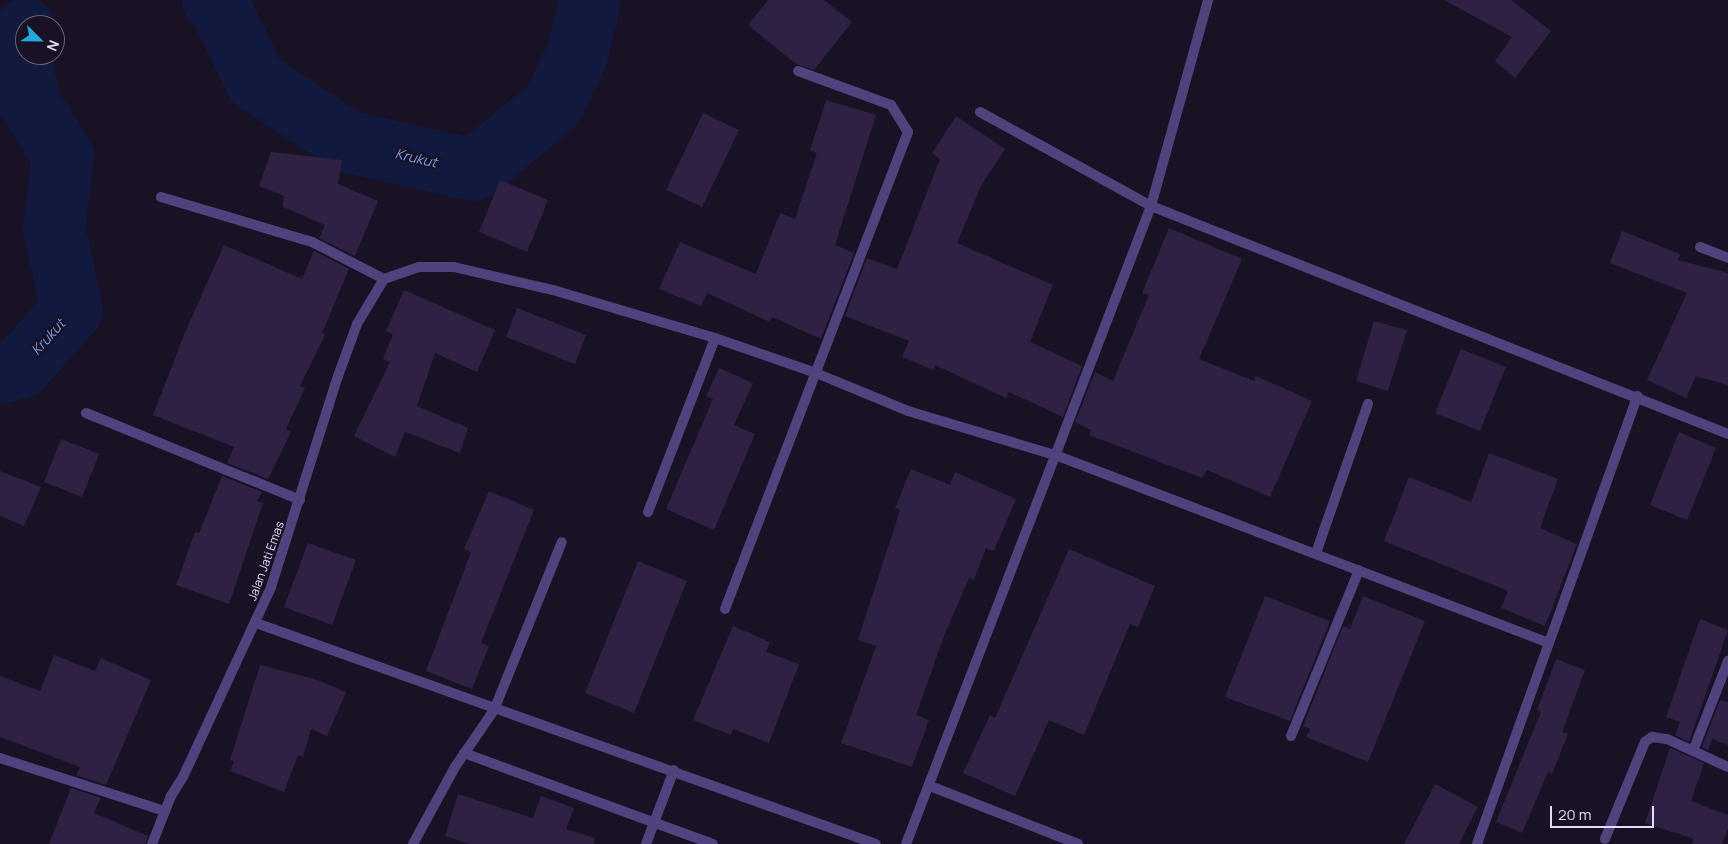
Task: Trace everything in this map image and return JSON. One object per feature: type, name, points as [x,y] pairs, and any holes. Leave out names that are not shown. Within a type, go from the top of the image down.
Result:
[{"type":"street","points":[[906,844],[1058,456],[1151,206],[1208,0]]},
{"type":"street","points":[[725,609],[908,132],[891,105],[798,71]]},
{"type":"street","points":[[980,112],[1151,206],[1636,396],[1728,434]]},
{"type":"street","points":[[160,197],[312,242],[384,280],[419,267],[454,267],[553,290],[715,338],[816,372],[908,411],[1058,456],[1549,642]]},
{"type":"street","points":[[1700,247],[1728,258]]},
{"type":"street","name":"Jalan Jati Emas","points":[[152,844],[164,811],[256,623],[300,500],[338,376],[358,324],[384,280]]},
{"type":"street","points":[[648,512],[715,338]]},
{"type":"street","points":[[1478,844],[1636,396]]},
{"type":"street","points":[[1316,553],[1368,404]]},
{"type":"street","points":[[86,413],[300,500]]},
{"type":"street","points":[[413,844],[464,753],[494,710],[562,542]]},
{"type":"street","points":[[1291,736],[1359,570]]},
{"type":"street","points":[[256,623],[494,710],[674,770],[876,844]]},
{"type":"street","points":[[1693,751],[1728,661]]},
{"type":"street","points":[[1605,839],[1645,742],[1652,737],[1667,739],[1728,766]]},
{"type":"street","points":[[464,753],[713,844]]},
{"type":"street","points":[[0,758],[164,811]]},
{"type":"street","points":[[646,844],[674,770]]},
{"type":"street","points":[[930,786],[1078,844]]},
{"type":"building","points":[[768,0],[824,0],[852,22],[814,70],[796,64],[748,25]]},
{"type":"building","points":[[1444,0],[1511,0],[1551,31],[1515,78],[1495,61],[1512,37]]},
{"type":"building","points":[[826,100],[876,115],[835,245],[854,253],[821,339],[772,317],[770,322],[707,293],[701,306],[659,289],[680,242],[756,274],[780,213],[795,219],[817,153],[810,150]]},
{"type":"building","points":[[703,113],[739,130],[702,207],[666,190]]},
{"type":"building","points":[[956,116],[1005,149],[981,186],[957,243],[1053,285],[1030,342],[1082,366],[1063,417],[1009,392],[1006,398],[935,365],[933,370],[902,357],[909,341],[845,316],[867,258],[897,269],[940,159],[932,153]]},
{"type":"building","points":[[271,152],[342,160],[338,184],[378,201],[355,256],[319,238],[325,225],[283,207],[284,196],[259,186]]},
{"type":"building","points":[[500,180],[548,200],[527,252],[479,232]]},
{"type":"building","points":[[1169,228],[1242,259],[1199,359],[1254,381],[1256,376],[1312,401],[1270,497],[1207,470],[1202,478],[1089,435],[1091,430],[1075,422],[1095,372],[1113,381],[1149,295],[1142,293]]},
{"type":"building","points":[[1622,231],[1680,254],[1678,260],[1728,273],[1728,385],[1696,376],[1686,398],[1647,380],[1687,293],[1610,263]]},
{"type":"building","points":[[224,245],[302,279],[314,251],[349,269],[322,333],[325,335],[300,386],[305,388],[286,429],[291,432],[268,479],[227,463],[234,447],[153,415],[186,330]]},
{"type":"building","points":[[404,290],[495,330],[477,372],[435,353],[417,406],[468,428],[460,453],[405,432],[395,457],[354,436],[390,362],[383,359],[393,334],[386,331]]},
{"type":"building","points":[[517,308],[586,335],[575,364],[506,337]]},
{"type":"building","points":[[1374,321],[1407,330],[1388,391],[1356,381]]},
{"type":"building","points":[[1461,349],[1506,367],[1480,431],[1435,413]]},
{"type":"building","points":[[719,368],[753,383],[734,425],[755,434],[714,530],[666,509],[713,399],[706,396]]},
{"type":"building","points":[[1679,432],[1716,448],[1687,520],[1650,505]]},
{"type":"building","points":[[61,439],[99,454],[82,497],[44,482]]},
{"type":"building","points":[[1489,453],[1558,479],[1540,528],[1577,544],[1545,626],[1501,608],[1508,591],[1384,541],[1409,477],[1471,502]]},
{"type":"building","points":[[911,469],[950,485],[955,472],[1016,499],[994,551],[986,548],[974,580],[969,578],[944,636],[916,715],[929,720],[912,767],[841,743],[876,646],[858,640],[900,510],[895,508]]},
{"type":"building","points":[[0,471],[41,487],[24,526],[0,516]]},
{"type":"building","points":[[222,476],[262,492],[257,501],[263,503],[229,604],[176,585],[195,532],[199,533]]},
{"type":"building","points":[[489,491],[534,510],[481,643],[489,646],[472,689],[426,671],[471,552],[464,549]]},
{"type":"building","points":[[308,543],[356,560],[332,625],[284,607]]},
{"type":"building","points":[[1069,549],[1155,586],[1138,627],[1130,624],[1084,735],[1049,720],[1015,796],[963,773],[990,715],[995,718]]},
{"type":"building","points":[[638,561],[687,581],[634,713],[585,693]]},
{"type":"building","points":[[1265,596],[1330,621],[1290,721],[1225,697]]},
{"type":"building","points":[[1363,596],[1425,621],[1368,762],[1306,737],[1310,729],[1303,726],[1343,626],[1350,629]]},
{"type":"building","points":[[1700,619],[1728,630],[1689,742],[1675,735],[1680,722],[1666,717]]},
{"type":"building","points":[[733,626],[770,642],[766,652],[799,664],[769,743],[733,729],[731,735],[693,720]]},
{"type":"building","points":[[54,655],[95,671],[101,658],[151,680],[106,785],[76,775],[80,767],[0,737],[0,676],[40,691]]},
{"type":"building","points":[[1556,659],[1585,670],[1562,732],[1568,734],[1552,774],[1548,772],[1522,833],[1496,822],[1541,712],[1537,710]]},
{"type":"building","points":[[260,665],[317,680],[346,692],[327,736],[311,729],[303,757],[298,755],[284,792],[230,771],[234,761],[230,760]]},
{"type":"building","points":[[1720,700],[1728,702],[1728,745],[1712,739],[1708,750],[1702,747]]},
{"type":"building","points":[[1670,748],[1704,763],[1691,801],[1728,815],[1728,828],[1722,844],[1692,844],[1694,839],[1645,823]]},
{"type":"building","points":[[1435,784],[1478,807],[1459,844],[1404,844]]},
{"type":"building","points":[[71,788],[101,798],[94,813],[148,836],[145,844],[49,844]]},
{"type":"building","points":[[458,794],[533,818],[541,796],[574,808],[566,829],[595,838],[594,844],[470,844],[445,836]]},
{"type":"waterway","name":"Krukut","points":[[213,0],[217,1],[256,81],[349,142],[474,170],[553,105],[578,52],[590,0]]},
{"type":"waterway","name":"Krukut","points":[[0,373],[21,367],[72,310],[54,229],[63,156],[29,102],[22,65]]}]
